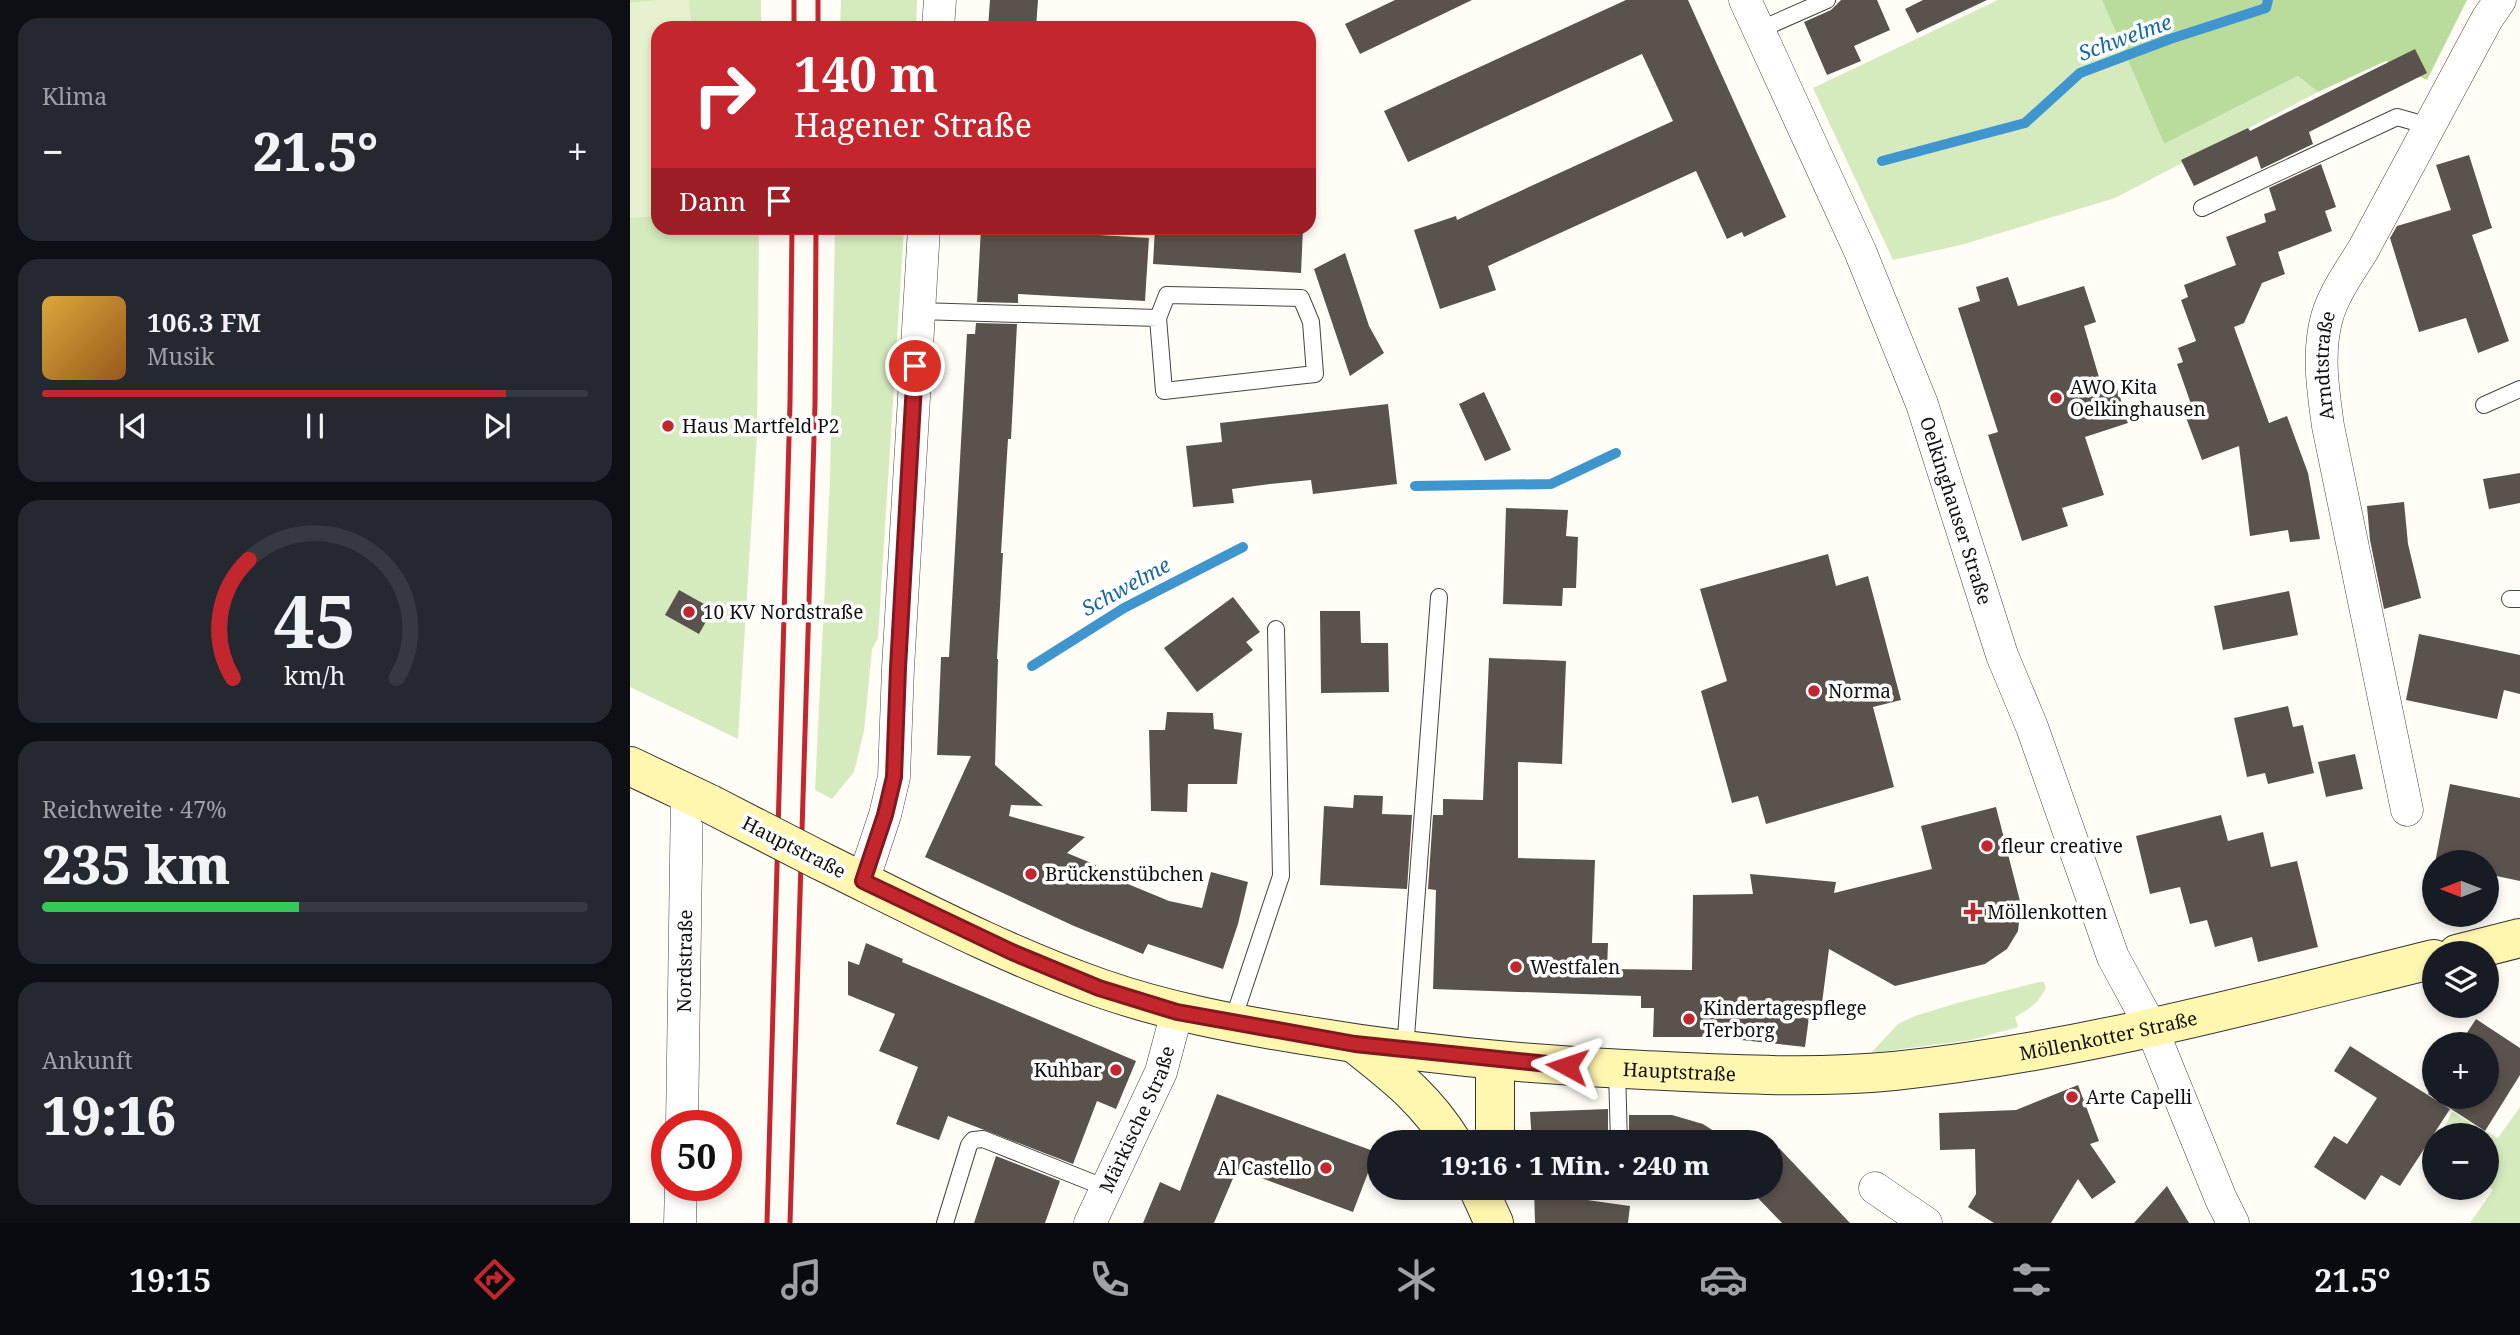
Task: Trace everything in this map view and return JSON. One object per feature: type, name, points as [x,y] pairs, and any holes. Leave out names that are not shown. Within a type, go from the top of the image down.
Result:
[{"type":"main road","name":"Hauptstraße","points":[[630,766],[1012,952],[1099,988],[1177,1012],[1355,1044],[1495,1060],[1778,1076]]},
{"type":"main road","points":[[2499,943],[2520,938]]},
{"type":"main road","name":"Möllenkotter Straße","points":[[1778,1076],[1896,1070],[2045,1049],[2151,1027],[2422,962]]},
{"type":"main road","points":[[1355,1044],[1416,1094],[1445,1130]]},
{"type":"main road","points":[[1495,1060],[1495,1130]]},
{"type":"main road","points":[[1484,1200],[1495,1223]]},
{"type":"main road","points":[[1495,1223],[1496,1200]]},
{"type":"street","points":[[938,21],[940,0]]},
{"type":"street","name":"Oelkinghauser Straße","points":[[1745,0],[1860,251],[1922,404],[2002,655],[2032,727],[2113,957],[2151,1027]]},
{"type":"street","name":"Arndtstraße","points":[[2407,810],[2328,426],[2321,367],[2328,316],[2341,287],[2487,19],[2500,0]]},
{"type":"street","points":[[863,881],[885,815],[894,777],[923,235]]},
{"type":"street","name":"Nordstraße","points":[[683,1110],[699,799]]},
{"type":"street","name":"Märkische Straße","points":[[1090,1223],[1161,1072],[1177,1012]]},
{"type":"street","points":[[2151,1027],[2233,1223]]},
{"type":"street","points":[[1875,1188],[1926,1223]]},
{"type":"street","points":[[681,1201],[681,1223]]},
{"type":"lane","points":[[1759,30],[1827,0]]},
{"type":"lane","points":[[2202,208],[2397,117],[2429,126]]},
{"type":"lane","points":[[1167,295],[1301,298],[1311,322],[1315,374],[1164,391],[1158,318],[1167,295]]},
{"type":"lane","points":[[918,311],[1158,318]]},
{"type":"lane","points":[[2484,405],[2520,389]]},
{"type":"lane","points":[[1405,1050],[1439,597]]},
{"type":"lane","points":[[1232,1024],[1282,876],[1276,629]]},
{"type":"lane","points":[[1617,1069],[1619,1130]]},
{"type":"lane","points":[[945,1223],[969,1145],[973,1140],[984,1139],[1106,1188]]},
{"type":"green space","points":[[630,0],[761,0],[761,21],[651,21],[651,235],[759,235],[757,435],[738,739],[630,687]]},
{"type":"green space","points":[[689,0],[691,21],[651,21],[651,216],[630,218],[630,3]]},
{"type":"green space","points":[[841,0],[917,0],[916,21],[840,21]]},
{"type":"green space","points":[[1998,0],[2102,0],[2164,144],[2298,76],[2318,92],[2115,198],[1961,245],[1893,260],[1813,88]]},
{"type":"green space","points":[[2102,0],[2467,0],[2427,80],[2386,61],[2318,92],[2298,76],[2164,144]]},
{"type":"green space","points":[[835,235],[904,235],[878,638],[872,649],[864,731],[854,772],[832,799],[815,790],[830,481]]},
{"type":"green space","points":[[2044,982],[2046,988],[2033,1005],[2015,1017],[2018,1027],[1971,1040],[1871,1053],[1898,1024],[1915,1016]]},
{"type":"green space","points":[[2520,1107],[2520,1223],[2470,1223],[2486,1200],[2499,1200],[2499,1137]]},
{"type":"green space","points":[[2452,1112],[2471,1123],[2446,1123]]},
{"type":"building","points":[[990,0],[1038,0],[1036,21],[988,21]]},
{"type":"building","points":[[1395,0],[1472,0],[1360,54],[1345,24]]},
{"type":"building","points":[[1626,0],[1688,0],[1786,217],[1744,237],[1742,232],[1727,239],[1696,171],[1488,266],[1496,290],[1440,309],[1414,230],[1456,216],[1457,220],[1673,121],[1642,54],[1408,162],[1384,111]]},
{"type":"building","points":[[1841,0],[1877,0],[1890,30],[1854,46],[1861,61],[1827,75],[1804,22],[1831,10]]},
{"type":"building","points":[[1923,0],[1987,0],[1917,33],[1905,9]]},
{"type":"building","points":[[2415,49],[2427,73],[2309,132],[2313,144],[2261,169],[2257,156],[2194,186],[2181,160],[2248,128],[2250,131]]},
{"type":"building","points":[[2469,155],[2492,228],[2472,235],[2509,341],[2478,353],[2466,318],[2419,332],[2390,238],[2397,226],[2451,210],[2436,165]]},
{"type":"building","points":[[2321,164],[2336,207],[2325,211],[2332,231],[2278,252],[2285,274],[2262,283],[2244,323],[2234,327],[2269,423],[2287,416],[2308,473],[2320,539],[2290,542],[2288,530],[2250,536],[2239,446],[2202,460],[2182,407],[2191,404],[2177,364],[2183,362],[2178,348],[2196,341],[2181,300],[2188,297],[2184,285],[2236,265],[2226,237],[2266,222],[2264,214],[2276,210],[2269,188]]},
{"type":"building","points":[[981,235],[1099,235],[1149,238],[1145,301],[1018,294],[1018,303],[977,302]]},
{"type":"building","points":[[1155,235],[1303,235],[1301,273],[1153,264]]},
{"type":"building","points":[[1345,253],[1369,326],[1384,353],[1350,376],[1314,269]]},
{"type":"building","points":[[2008,277],[2018,306],[2084,286],[2096,322],[2084,326],[2103,391],[2117,387],[2128,423],[2085,437],[2104,495],[2062,508],[2068,526],[2022,541],[1988,435],[1998,432],[1958,308],[1980,301],[1976,287]]},
{"type":"building","points":[[976,323],[1017,324],[1001,553],[995,765],[1043,806],[1011,805],[1009,816],[1085,837],[1067,853],[1096,865],[1094,870],[1169,901],[1202,908],[1211,872],[1248,882],[1223,969],[1148,944],[1143,954],[1074,926],[925,857],[971,756],[937,755],[941,657],[949,657],[967,334],[975,334]]},
{"type":"building","points":[[1484,392],[1511,450],[1485,461],[1459,404]]},
{"type":"building","points":[[1388,404],[1397,484],[1313,494],[1311,480],[1270,484],[1232,489],[1234,503],[1193,507],[1186,446],[1222,442],[1220,423]]},
{"type":"building","points":[[2520,473],[2520,503],[2489,509],[2483,479]]},
{"type":"building","points":[[2404,502],[2408,544],[2421,598],[2384,609],[2370,540],[2367,506]]},
{"type":"building","points":[[1506,508],[1568,510],[1566,536],[1578,537],[1576,588],[1563,588],[1562,606],[1503,604]]},
{"type":"building","name":"Norma","points":[[1828,554],[1836,586],[1868,576],[1901,700],[1873,707],[1894,787],[1766,824],[1758,796],[1732,803],[1701,691],[1727,681],[1700,589]]},
{"type":"building","name":"10 KV Nordstraße","points":[[679,590],[713,609],[699,634],[665,615]]},
{"type":"building","points":[[2289,591],[2298,635],[2223,650],[2214,606]]},
{"type":"building","points":[[1233,597],[1260,632],[1246,642],[1253,650],[1197,692],[1164,648]]},
{"type":"building","points":[[1320,611],[1360,611],[1361,643],[1388,643],[1389,692],[1321,693]]},
{"type":"building","points":[[2419,634],[2520,655],[2520,694],[2504,690],[2497,719],[2406,700]]},
{"type":"building","points":[[1489,658],[1566,661],[1562,764],[1518,762],[1518,858],[1595,860],[1592,943],[1608,943],[1607,969],[1692,970],[1693,895],[1753,894],[1750,874],[1836,882],[1834,893],[1932,869],[1921,826],[1996,807],[2021,905],[2018,931],[2007,949],[1985,964],[1895,986],[1829,949],[1822,1003],[1811,1002],[1805,1047],[1714,1037],[1653,1037],[1654,1008],[1641,1008],[1641,996],[1433,989],[1436,890],[1428,889],[1433,815],[1443,815],[1443,799],[1483,800]]},
{"type":"building","points":[[2288,706],[2293,727],[2303,725],[2314,773],[2268,784],[2265,773],[2247,777],[2234,718]]},
{"type":"building","points":[[1167,712],[1213,713],[1214,729],[1242,733],[1237,784],[1188,784],[1187,812],[1151,811],[1149,730],[1165,730]]},
{"type":"building","points":[[2355,754],[2363,789],[2326,797],[2318,762]]},
{"type":"building","points":[[2450,784],[2520,798],[2520,881],[2499,877],[2499,850],[2437,850]]},
{"type":"building","points":[[1354,795],[1383,796],[1382,814],[1412,815],[1407,889],[1320,885],[1324,806],[1353,808]]},
{"type":"building","points":[[2221,815],[2228,841],[2263,832],[2271,867],[2297,861],[2318,947],[2258,962],[2252,937],[2215,947],[2207,920],[2190,924],[2180,887],[2150,894],[2136,836]]},
{"type":"building","points":[[866,943],[903,959],[902,962],[1136,1061],[1116,1109],[1097,1101],[1073,1164],[948,1116],[939,1140],[896,1124],[918,1067],[879,1051],[895,1014],[848,995],[848,961],[859,965]]},
{"type":"building","points":[[2476,1019],[2496,1032],[2468,1032]]},
{"type":"building","points":[[2499,1034],[2520,1048],[2520,1075],[2499,1109]]},
{"type":"building","points":[[2350,1046],[2422,1091],[2422,1109],[2450,1109],[2441,1123],[2422,1123],[2422,1152],[2400,1186],[2381,1175],[2365,1200],[2314,1167],[2334,1136],[2347,1144],[2377,1098],[2334,1071]]},
{"type":"building","points":[[2078,1085],[2099,1141],[2090,1144],[2116,1182],[2092,1199],[2078,1179],[2051,1223],[1994,1223],[1968,1207],[1976,1194],[1975,1149],[1940,1150],[1939,1113],[2016,1110]]},
{"type":"building","points":[[1217,1094],[1367,1149],[1367,1175],[1353,1212],[1237,1169],[1214,1223],[1143,1223],[1160,1182],[1180,1191]]},
{"type":"building","points":[[1608,1109],[1608,1130],[1531,1130],[1530,1112]]},
{"type":"building","points":[[2451,1109],[2499,1109],[2490,1123],[2473,1123]]},
{"type":"building","points":[[1629,1115],[1672,1115],[1703,1124],[1712,1130],[1629,1130]]},
{"type":"building","points":[[1783,1152],[1850,1223],[1782,1223],[1760,1200],[1783,1200]]},
{"type":"building","points":[[996,1156],[1060,1181],[1045,1223],[974,1223]]},
{"type":"building","points":[[2167,1186],[2189,1223],[2134,1223]]},
{"type":"building","points":[[1534,1200],[1587,1200],[1630,1206],[1628,1223],[1535,1223]]},
{"type":"waterway","name":"Schwelme","points":[[1882,161],[2025,123],[2080,73],[2170,39],[2266,8],[2268,0]]},
{"type":"waterway","name":"Schwelme","points":[[1415,486],[1551,484],[1616,453]]},
{"type":"waterway","name":"Schwelme","points":[[1032,666],[1124,608],[1243,547]]},
{"type":"railway","points":[[794,0],[794,21]]},
{"type":"railway","points":[[818,0],[818,21]]},
{"type":"railway","points":[[767,1223],[790,403],[792,235]]},
{"type":"railway","points":[[790,1223],[815,405],[816,235]]},
{"type":"place","name":"AWO Kita Oelkinghausen","points":[[2056,398]]},
{"type":"place","name":"Haus Martfeld P2","points":[[668,426]]},
{"type":"place","name":"10 KV Nordstraße","points":[[689,612]]},
{"type":"place","name":"Norma","points":[[1814,691]]},
{"type":"place","name":"fleur creative","points":[[1987,846]]},
{"type":"place","name":"Brückenstübchen","points":[[1031,874]]},
{"type":"place","name":"Möllenkotten","points":[[1973,912]]},
{"type":"place","name":"Westfalen","points":[[1516,967]]},
{"type":"place","name":"Kindertagespflege Terborg","points":[[1689,1019]]},
{"type":"place","name":"Kuhbar","points":[[1116,1070]]},
{"type":"place","name":"Arte Capelli","points":[[2072,1097]]},
{"type":"place","name":"Al Castello","points":[[1326,1168]]},
{"type":"route","points":[[915,366],[894,777],[885,815],[863,881],[1012,952],[1099,988],[1177,1012],[1355,1044],[1567,1066]]}]
